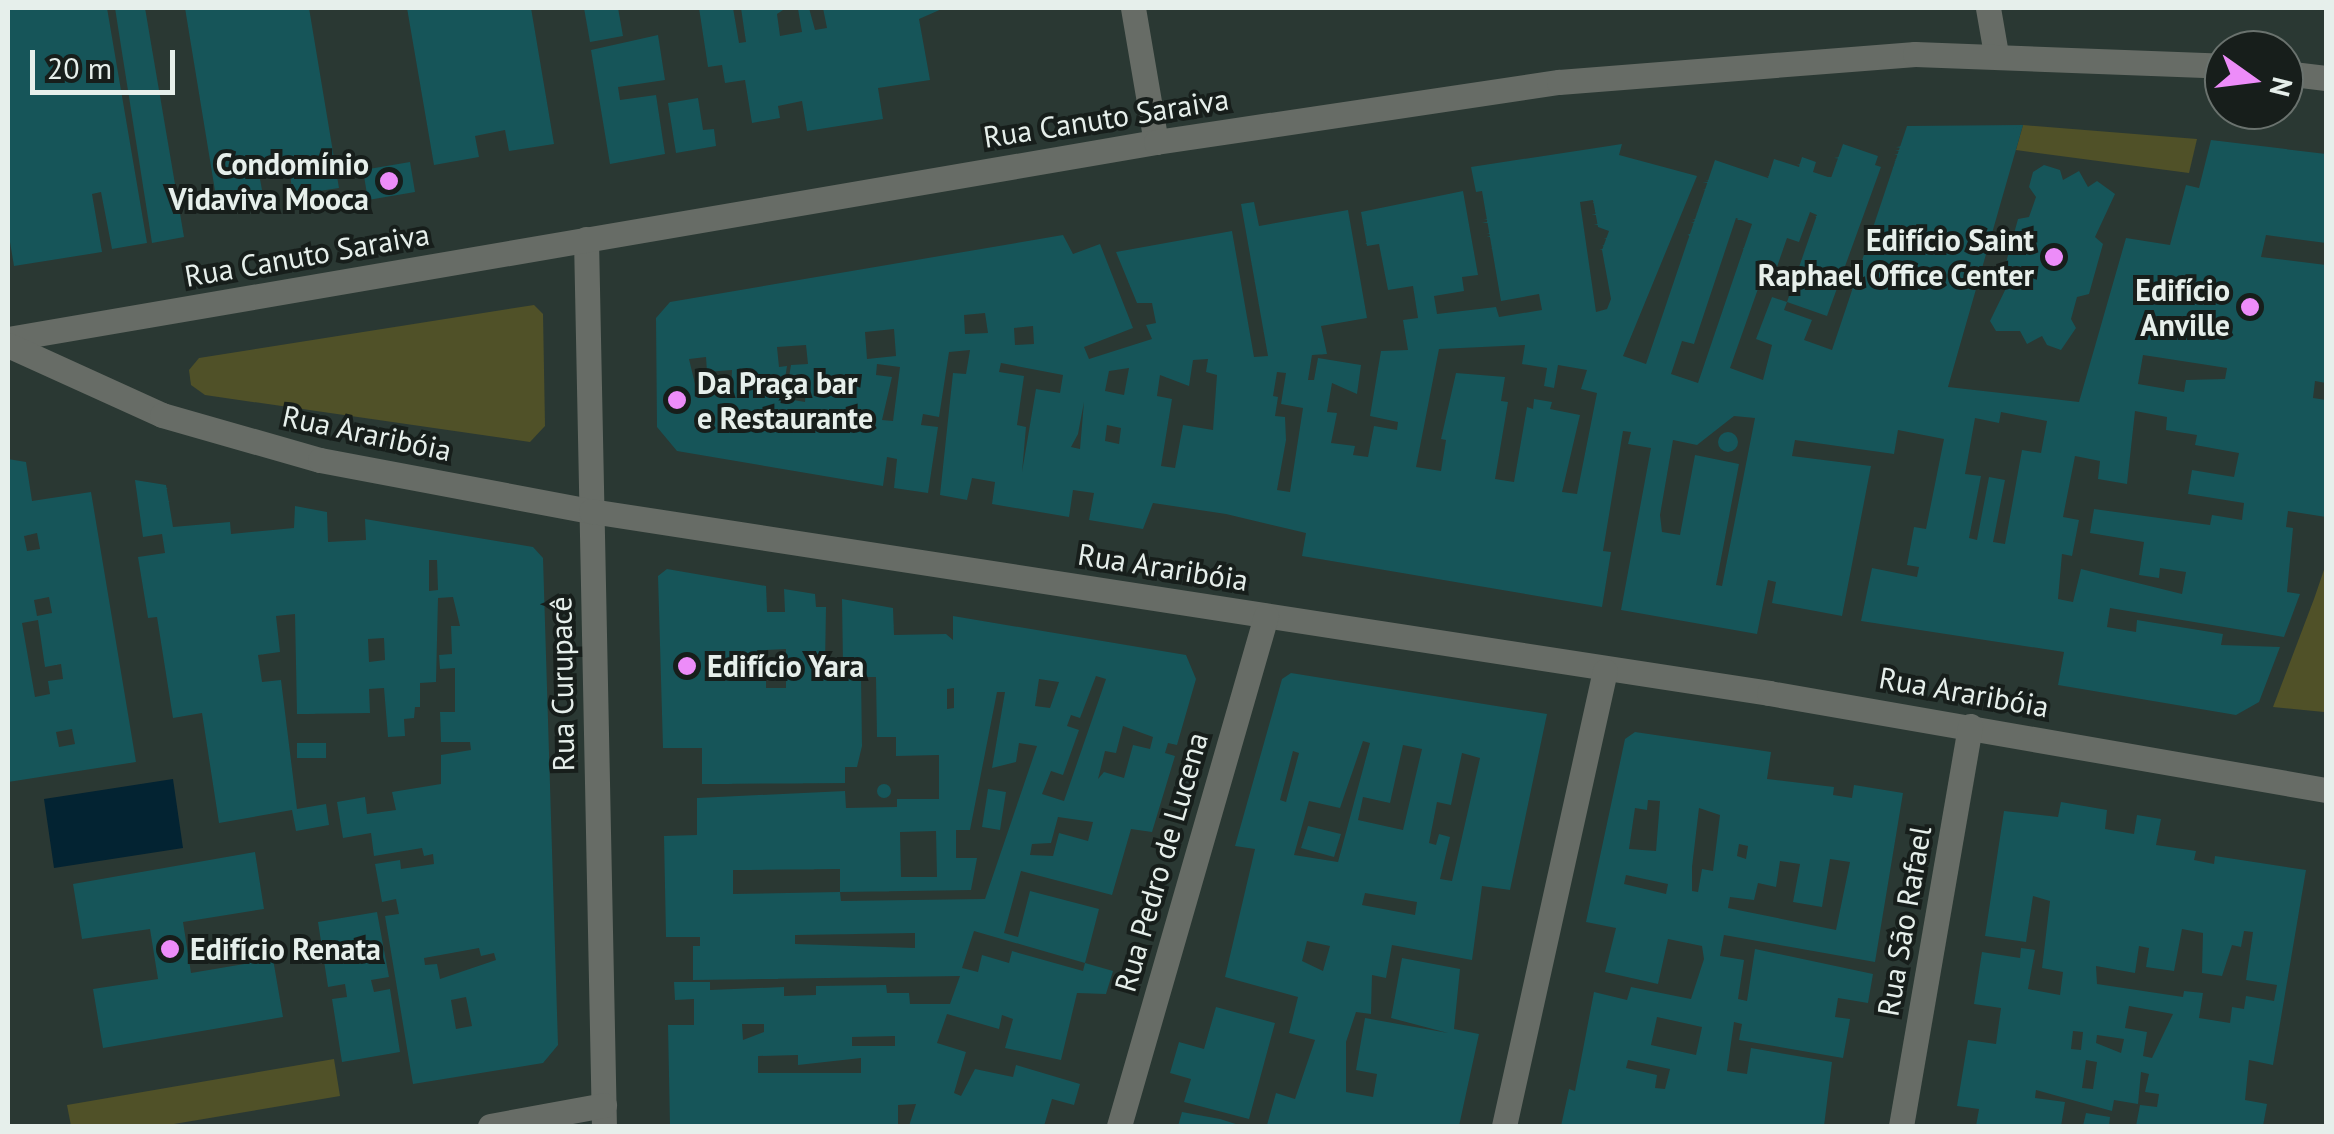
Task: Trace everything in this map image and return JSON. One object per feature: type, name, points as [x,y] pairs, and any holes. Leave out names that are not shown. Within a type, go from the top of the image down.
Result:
[{"type":"street","points":[[1134,8],[1156,142]]},
{"type":"street","points":[[1988,8],[1996,54]]},
{"type":"street","name":"Rua Canuto Saraiva","points":[[8,342],[1156,142],[1559,82],[1729,65],[1996,54],[2204,65]]},
{"type":"street","name":"Rua Curupacê","points":[[586,239],[604,1116]]},
{"type":"street","name":"Rua Araribóia","points":[[8,342],[162,416],[320,460],[591,511],[1970,726],[2326,790]]},
{"type":"street","name":"Rua Pedro de Lucena","points":[[1119,1126],[1266,616]]},
{"type":"street","points":[[1504,1126],[1605,671]]},
{"type":"street","name":"Rua São Rafael","points":[[1901,1126],[1970,726]]},
{"type":"street","points":[[490,1126],[604,1116]]},
{"type":"shaded area","points":[[2023,125],[2197,139],[2189,173],[2016,150]]},
{"type":"shaded area","points":[[534,305],[543,314],[545,426],[530,442],[205,395],[191,385],[189,370],[199,358]]},
{"type":"shaded area","points":[[2326,564],[2324,712],[2273,707],[2314,599]]},
{"type":"shaded area","points":[[334,1059],[340,1096],[162,1126],[71,1126],[67,1105]]},
{"type":"water","points":[[173,779],[183,848],[54,868],[44,799]]},
{"type":"building","points":[[8,8],[107,8],[147,243],[112,249],[101,192],[92,194],[102,252],[14,266],[8,230]]},
{"type":"building","points":[[115,8],[145,8],[184,237],[152,243]]},
{"type":"building","points":[[185,8],[309,8],[339,188],[293,195],[290,175],[260,179],[264,201],[218,209]]},
{"type":"building","points":[[407,8],[531,8],[554,144],[509,151],[505,130],[475,136],[479,157],[434,165]]},
{"type":"building","points":[[584,8],[618,8],[623,36],[590,42]]},
{"type":"building","points":[[699,8],[733,8],[739,43],[746,42],[741,8],[786,8],[777,14],[780,36],[802,32],[798,9],[809,8],[815,30],[827,28],[823,8],[944,8],[919,19],[930,80],[878,88],[883,119],[807,131],[802,101],[778,106],[780,118],[752,123],[745,80],[725,83],[722,65],[708,67]]},
{"type":"building","points":[[658,35],[665,80],[618,87],[620,100],[656,95],[665,154],[610,164],[591,50]]},
{"type":"building","points":[[698,98],[703,130],[714,129],[716,146],[676,153],[668,103]]},
{"type":"building","points":[[2023,125],[1948,387],[2079,402],[2126,238],[2170,245],[2186,185],[2199,188],[2211,140],[2326,154],[2326,243],[2266,235],[2261,257],[2326,265],[2326,383],[2315,381],[2313,398],[2326,400],[2326,517],[2288,511],[2286,527],[2293,528],[2287,592],[2300,594],[2284,637],[2110,608],[2107,627],[2136,632],[2137,620],[2223,634],[2221,645],[2280,647],[2259,702],[2236,715],[2058,685],[2064,652],[1861,621],[1872,568],[1917,577],[1919,567],[1907,565],[1914,527],[1926,529],[1944,439],[1898,430],[1894,454],[1795,440],[1792,456],[1871,466],[1842,616],[1772,603],[1776,582],[1768,580],[1757,634],[1621,610],[1651,448],[1628,444],[1631,432],[1623,431],[1603,551],[1611,552],[1602,607],[1302,556],[1306,533],[1226,514],[1153,503],[1143,529],[1089,520],[1094,493],[1073,490],[1069,517],[992,504],[995,482],[972,478],[967,500],[940,495],[953,373],[966,374],[970,350],[949,352],[939,417],[923,414],[921,425],[938,427],[928,493],[894,488],[897,459],[887,457],[883,486],[677,451],[657,427],[656,318],[670,302],[1063,235],[1073,254],[1100,244],[1133,328],[1084,347],[1089,359],[1152,339],[1146,325],[1156,323],[1152,303],[1137,303],[1116,252],[1232,231],[1254,357],[1268,356],[1241,204],[1254,202],[1259,226],[1348,210],[1367,318],[1321,326],[1327,354],[1312,355],[1308,380],[1314,380],[1318,358],[1361,365],[1357,394],[1332,383],[1327,412],[1337,413],[1331,443],[1355,446],[1353,455],[1368,457],[1374,426],[1397,430],[1398,422],[1370,416],[1381,351],[1408,350],[1403,320],[1418,318],[1413,286],[1388,290],[1379,244],[1367,246],[1361,212],[1463,191],[1478,275],[1462,277],[1464,291],[1434,296],[1437,314],[1496,307],[1499,317],[1542,310],[1539,294],[1501,301],[1482,191],[1476,192],[1471,167],[1622,144],[1619,155],[1697,176],[1623,356],[1646,364],[1715,160],[1768,178],[1774,159],[1799,167],[1802,157],[1816,162],[1813,172],[1831,178],[1843,144],[1878,156],[1875,165],[1881,167],[1827,316],[1787,302],[1784,310],[1812,320],[1804,340],[1832,350],[1907,126]],"holes":[[[1593,200],[1598,227],[1609,231],[1602,250],[1611,299],[1607,309],[1596,312],[1580,202]],[[1810,212],[1817,215],[1787,302],[1772,297],[1756,339],[1772,345],[1763,380],[1730,368],[1759,286],[1769,290],[1787,238],[1799,242]],[[1736,218],[1752,224],[1698,383],[1671,374],[1682,341],[1694,344]],[[985,313],[988,333],[965,334],[964,315]],[[1033,326],[1034,344],[1015,345],[1014,328]],[[894,329],[896,356],[867,359],[865,332]],[[806,345],[808,364],[791,365],[788,383],[806,388],[805,402],[782,398],[787,366],[779,367],[777,347]],[[1525,345],[1522,364],[1547,368],[1544,386],[1554,388],[1558,365],[1587,370],[1581,389],[1597,393],[1577,494],[1562,492],[1580,415],[1550,409],[1552,402],[1534,399],[1533,409],[1527,407],[1514,482],[1495,479],[1508,402],[1501,401],[1505,377],[1456,373],[1441,439],[1446,440],[1441,471],[1416,467],[1439,349]],[[2143,355],[2227,368],[2225,379],[2186,380],[2184,392],[2138,384]],[[706,357],[707,372],[732,370],[731,391],[695,384],[689,359]],[[1208,359],[1206,372],[1217,375],[1213,430],[1183,425],[1175,468],[1161,466],[1172,399],[1157,396],[1160,375],[1189,386],[1193,360]],[[1001,363],[1063,375],[1060,393],[1036,389],[1022,472],[1026,427],[1017,425],[1024,376],[999,372]],[[877,364],[900,367],[893,421],[882,420],[892,377],[876,375]],[[1129,368],[1124,395],[1105,391],[1109,371]],[[1277,372],[1286,373],[1281,404],[1303,408],[1290,492],[1277,490],[1286,440],[1285,417],[1275,416]],[[1084,402],[1080,449],[1071,447],[1078,434]],[[2135,411],[2167,417],[2166,430],[2197,435],[2195,445],[2239,453],[2234,477],[2192,470],[2188,494],[2244,503],[2242,520],[2212,515],[2210,525],[2094,509],[2090,533],[2144,542],[2139,575],[2159,578],[2160,568],[2186,572],[2182,594],[2081,569],[2073,602],[2058,599],[2062,554],[2072,556],[2079,520],[2063,517],[2075,456],[2100,461],[2098,479],[2127,484]],[[2001,412],[2047,421],[2041,453],[2022,450],[2005,544],[1993,542],[2005,480],[1989,477],[1977,540],[1969,538],[1981,476],[1965,474],[1975,418],[1999,423]],[[1734,416],[1755,418],[1722,586],[1716,585],[1739,464],[1695,455],[1680,535],[1662,532],[1660,515],[1673,440],[1697,445]],[[1107,425],[1121,428],[1119,444],[1105,441]]]},
{"type":"building","name":"Condomínio Vidaviva Mooca","points":[[410,162],[415,192],[368,200],[363,170]]},
{"type":"building","name":"Edifício Saint Raphael Office Center","points":[[2044,165],[2060,170],[2063,180],[2079,171],[2088,187],[2097,181],[2115,194],[2095,237],[2103,244],[2089,294],[2077,297],[2071,319],[2076,328],[2061,350],[2047,345],[2042,336],[2027,344],[2020,331],[1996,331],[1990,321],[2011,278],[2004,270],[2018,219],[2029,217],[2036,197],[2029,187],[2033,172]]},
{"type":"building","points":[[1724,432],[1732,432],[1738,442],[1732,452],[1724,452],[1718,446],[1718,438]]},
{"type":"building","points":[[8,459],[26,462],[32,501],[91,492],[136,762],[8,782]],"holes":[[[37,533],[40,549],[27,551],[24,536]],[[49,597],[52,613],[37,616],[34,600]],[[38,620],[45,667],[61,664],[63,679],[48,681],[50,694],[35,697],[22,623]],[[72,729],[75,744],[59,747],[56,732]]]},
{"type":"building","points":[[135,480],[166,485],[173,527],[230,522],[231,534],[294,528],[295,506],[327,512],[328,542],[366,540],[365,519],[533,547],[543,558],[558,1045],[543,1063],[413,1084],[385,916],[399,914],[396,899],[382,902],[375,864],[400,860],[401,869],[434,864],[433,854],[424,856],[422,848],[374,856],[371,833],[343,838],[337,802],[365,797],[367,814],[396,810],[392,792],[441,784],[441,755],[471,750],[470,742],[441,742],[440,712],[455,712],[455,668],[440,669],[439,655],[452,654],[451,626],[460,626],[453,597],[438,598],[436,682],[420,683],[420,707],[415,707],[414,718],[404,719],[405,736],[388,737],[384,688],[369,689],[370,713],[297,714],[295,614],[276,616],[280,652],[258,655],[262,682],[281,680],[297,809],[326,804],[329,825],[296,831],[292,810],[219,823],[202,713],[173,718],[157,617],[148,618],[138,557],[165,553],[162,534],[143,537]],"holes":[[[429,560],[437,560],[438,590],[429,591]],[[384,638],[385,660],[369,662],[368,639]],[[479,948],[481,956],[494,953],[496,960],[440,979],[437,964],[425,965],[424,958]],[[466,997],[472,1026],[456,1029],[451,1000]]]},
{"type":"building","points":[[667,569],[766,586],[767,612],[785,612],[784,589],[815,594],[816,607],[826,607],[825,665],[843,665],[842,599],[893,608],[894,635],[946,634],[953,640],[953,616],[1186,655],[1196,679],[1177,745],[1168,743],[1165,753],[1175,756],[1152,832],[1131,829],[1112,895],[1021,871],[1004,933],[1018,937],[1030,891],[1099,909],[1085,963],[1113,971],[1106,994],[1077,993],[1061,1060],[1005,1048],[1013,1019],[1002,1015],[999,1029],[947,1014],[937,1043],[966,1052],[954,1093],[961,1096],[975,1069],[1013,1077],[1016,1065],[1080,1084],[1074,1105],[1052,1099],[1044,1126],[909,1126],[916,1104],[898,1105],[898,1126],[670,1126],[668,1025],[694,1025],[694,999],[675,1000],[674,982],[710,982],[710,990],[784,987],[784,996],[816,995],[816,986],[886,985],[887,993],[909,993],[910,1004],[950,1004],[960,976],[693,980],[693,946],[700,946],[700,937],[666,937],[664,836],[697,835],[697,798],[845,791],[846,808],[897,807],[897,799],[939,799],[939,755],[896,756],[896,737],[877,737],[876,677],[861,677],[862,746],[857,767],[845,767],[845,783],[702,784],[702,748],[663,748],[658,576]],"holes":[[[786,649],[786,688],[766,688],[766,650]],[[1096,676],[1106,679],[1064,801],[1042,794],[1051,771],[1063,775],[1079,730],[1067,726],[1071,715],[1080,718]],[[1039,679],[1059,682],[1050,708],[1035,706]],[[954,688],[954,708],[947,709],[947,689]],[[997,692],[1005,692],[992,768],[1016,762],[1019,743],[1037,746],[985,899],[841,901],[840,892],[971,890],[977,858],[956,858],[956,830],[970,830]],[[1123,726],[1153,737],[1150,749],[1133,745],[1124,778],[1104,772],[1098,779],[1105,751],[1116,753]],[[1058,817],[1093,822],[1088,841],[1059,833],[1053,856],[1030,855],[1032,844],[1051,843]],[[936,831],[937,877],[901,877],[900,832]],[[840,869],[840,892],[733,894],[733,870]],[[974,931],[1085,963],[1083,971],[1012,951],[1009,963],[982,955],[978,972],[962,968]],[[915,933],[915,948],[795,944],[795,935]],[[742,1024],[764,1024],[764,1032],[743,1040]],[[895,1036],[895,1046],[852,1046],[852,1037]],[[798,1055],[798,1065],[861,1058],[861,1073],[758,1073],[758,1056]]]},
{"type":"building","points":[[1291,673],[1547,714],[1510,890],[1482,886],[1472,960],[1392,945],[1386,978],[1372,975],[1371,1014],[1356,1012],[1346,1042],[1346,1092],[1373,1097],[1377,1074],[1356,1070],[1365,1018],[1448,1033],[1391,1018],[1402,958],[1460,969],[1454,1029],[1479,1034],[1459,1126],[1267,1125],[1276,1093],[1295,1099],[1315,1040],[1289,1033],[1298,997],[1225,977],[1255,849],[1235,846],[1282,679]],"holes":[[[1363,741],[1370,743],[1338,862],[1294,855],[1309,801],[1340,808]],[[1403,745],[1422,749],[1403,830],[1358,820],[1363,797],[1390,803]],[[1293,751],[1299,753],[1286,802],[1280,800]],[[1462,753],[1480,758],[1452,881],[1440,879],[1450,837],[1439,834],[1436,845],[1429,843],[1437,802],[1451,805]],[[1365,893],[1417,902],[1415,915],[1362,905]],[[1307,941],[1330,946],[1323,971],[1302,961]]]},
{"type":"building","points":[[1635,732],[1771,752],[1767,779],[1834,787],[1833,795],[1852,798],[1854,785],[1903,793],[1875,962],[1724,935],[1720,956],[1744,960],[1738,999],[1747,1001],[1755,949],[1873,974],[1868,1003],[1838,998],[1835,1017],[1850,1019],[1843,1058],[1739,1040],[1742,1024],[1734,1022],[1727,1071],[1747,1074],[1751,1048],[1832,1062],[1824,1126],[1561,1126],[1569,1089],[1575,1091],[1594,992],[1627,1000],[1631,987],[1691,999],[1704,959],[1702,946],[1668,939],[1658,984],[1605,972],[1616,928],[1586,922],[1625,739]],"holes":[[[1648,800],[1660,801],[1656,851],[1629,849],[1635,808],[1647,810]],[[1699,808],[1720,815],[1713,871],[1702,869],[1698,892],[1692,891],[1692,867]],[[1739,844],[1748,846],[1746,859],[1737,856]],[[1830,859],[1850,862],[1836,930],[1728,908],[1730,897],[1754,900],[1758,883],[1776,887],[1780,861],[1800,864],[1793,902],[1822,907]],[[1626,875],[1668,884],[1666,894],[1624,884]],[[1657,1017],[1702,1027],[1696,1055],[1651,1045]],[[1628,1060],[1670,1069],[1665,1089],[1655,1088],[1657,1075],[1626,1068]]]},
{"type":"building","points":[[297,743],[326,743],[326,758],[297,758]]},
{"type":"building","points":[[884,784],[891,791],[884,798],[877,791]]},
{"type":"building","points":[[988,789],[1006,792],[1000,830],[982,827]]},
{"type":"building","points":[[2061,802],[2107,810],[2105,829],[2134,834],[2137,815],[2161,819],[2156,845],[2196,851],[2194,860],[2214,864],[2215,856],[2306,870],[2273,1065],[2249,1060],[2245,1100],[2267,1104],[2263,1126],[2136,1126],[2140,1105],[2157,1107],[2159,1094],[2145,1092],[2149,1074],[2141,1072],[2138,1104],[2114,1100],[2112,1111],[2036,1090],[2035,1098],[2065,1102],[2061,1126],[1976,1126],[1979,1109],[1957,1106],[1968,1040],[1996,1044],[2001,1008],[1974,1004],[1982,952],[2020,958],[2021,948],[2035,950],[2028,989],[2060,995],[2063,972],[2042,968],[2050,901],[2033,896],[2026,942],[1985,936],[2004,811],[2058,817]],"holes":[[[2182,929],[2203,933],[2202,973],[2222,976],[2232,945],[2241,947],[2244,931],[2253,932],[2246,980],[2277,985],[2274,1001],[2246,996],[2244,1009],[2232,1007],[2230,1023],[2199,1018],[2203,993],[2184,991],[2183,997],[2097,984],[2096,966],[2135,973],[2139,946],[2149,948],[2146,967],[2174,971]],[[2129,1006],[2173,1014],[2152,1058],[2143,1056],[2147,1032],[2125,1028]],[[2073,1031],[2083,1032],[2081,1050],[2071,1049]],[[2097,1035],[2124,1039],[2121,1053],[2096,1043]],[[2086,1060],[2097,1062],[2093,1089],[2082,1088]]]},
{"type":"building","points":[[1308,826],[1341,834],[1334,857],[1301,848]]},
{"type":"building","name":"Edifício Renata","points":[[255,852],[264,909],[183,922],[191,973],[273,959],[283,1017],[103,1048],[93,989],[158,979],[150,929],[82,939],[73,884]]},
{"type":"building","points":[[377,912],[389,977],[371,980],[374,992],[390,989],[400,1052],[342,1062],[332,999],[347,997],[345,984],[328,987],[318,922]]},
{"type":"building","points":[[1216,1007],[1275,1023],[1249,1119],[1184,1102],[1191,1079],[1170,1073],[1179,1042],[1204,1049]]},
{"type":"building","points":[[1182,1112],[1220,1119],[1242,1126],[1178,1126]]},
{"type":"building","points":[[2086,1113],[2110,1117],[2109,1126],[2083,1126]]},
{"type":"place","name":"Condomínio Vidaviva Mooca","points":[[389,181]]},
{"type":"place","name":"Edifício Saint Raphael Office Center","points":[[2054,257]]},
{"type":"place","name":"Edifício Anville","points":[[2250,307]]},
{"type":"place","name":"Da Praça bar e Restaurante","points":[[677,400]]},
{"type":"place","name":"Edifício Yara","points":[[687,666]]},
{"type":"place","name":"Edifício Renata","points":[[170,949]]}]
